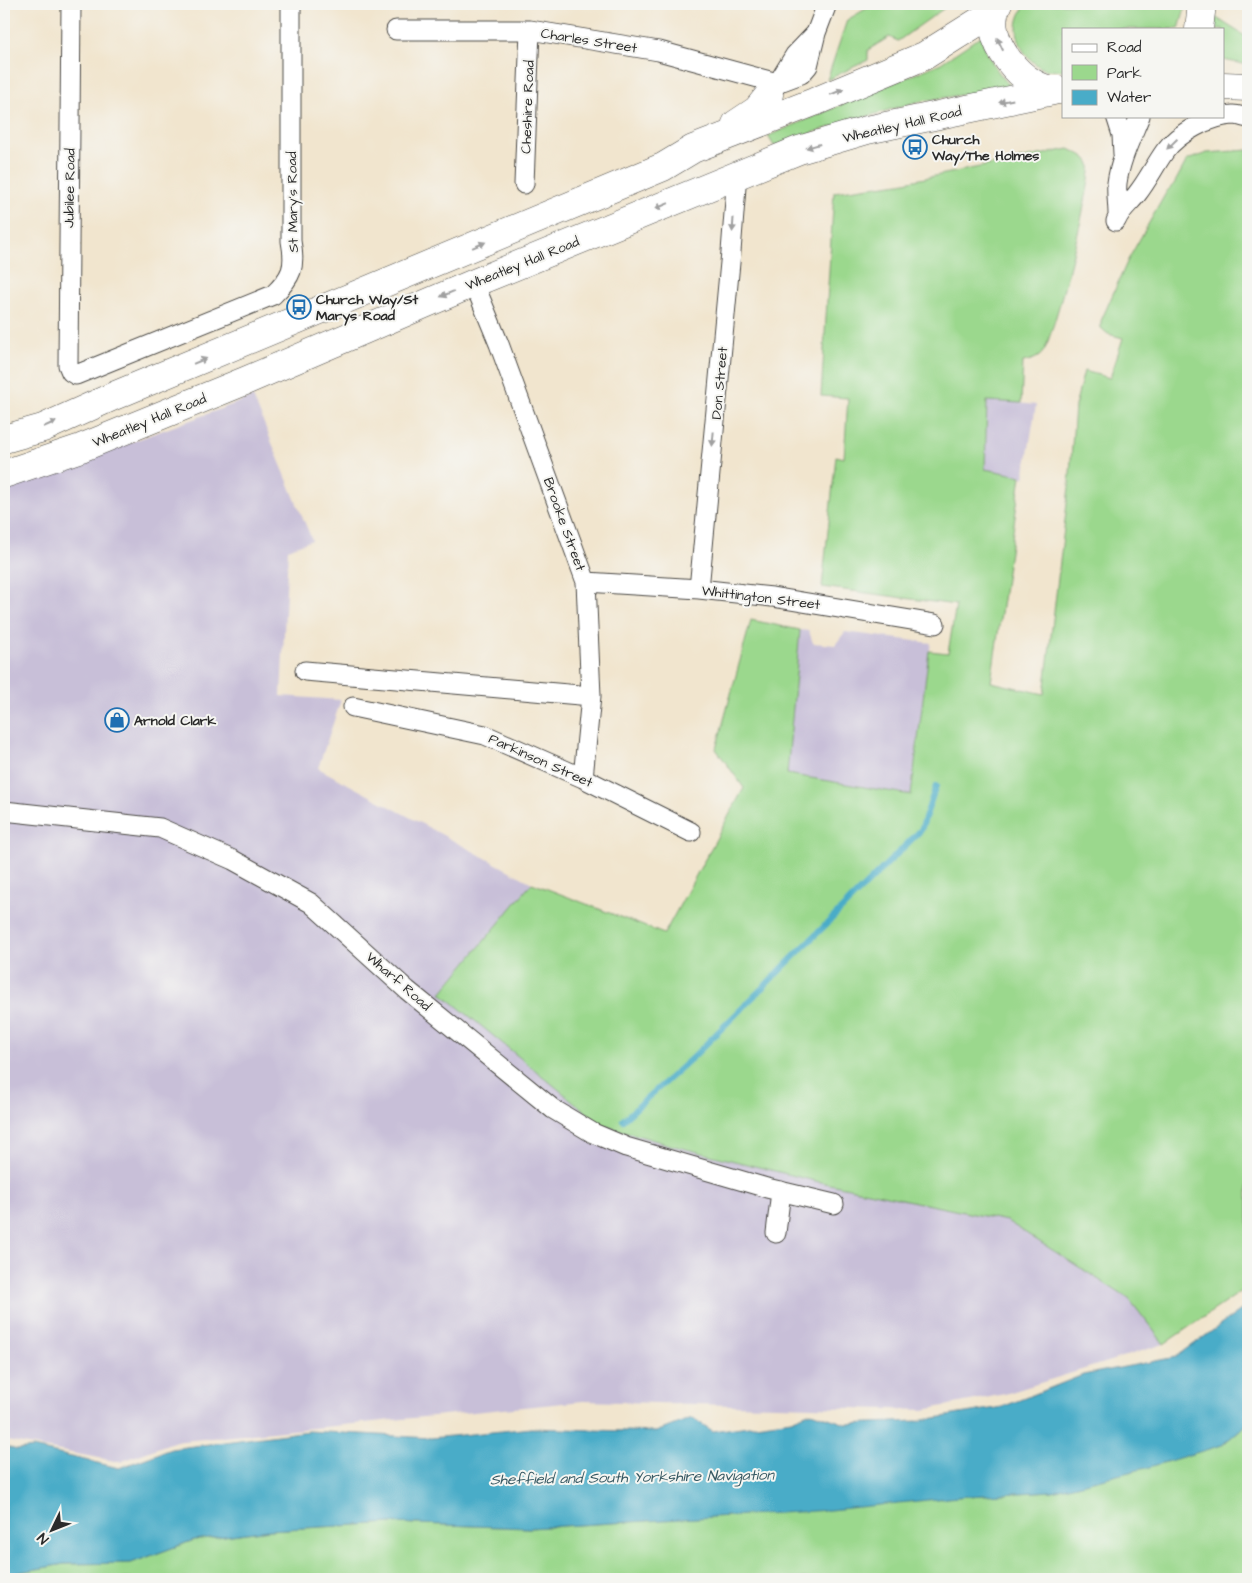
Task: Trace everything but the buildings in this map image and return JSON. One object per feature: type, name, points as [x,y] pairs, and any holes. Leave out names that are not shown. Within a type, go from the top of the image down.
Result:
[{"type":"highway","points":[[1199,28],[1202,4]]},
{"type":"highway","name":"Wheatley Hall Road","points":[[4,439],[43,428],[116,395],[663,167],[694,149],[924,56],[993,6],[997,40],[1015,69],[1031,81],[1058,90]]},
{"type":"highway","points":[[1224,86],[1248,87]]},
{"type":"highway","points":[[694,149],[757,110],[773,89]]},
{"type":"highway","name":"Wheatley Hall Road","points":[[4,474],[81,448],[245,381],[474,283],[799,150],[867,130],[1058,90]]},
{"type":"street","name":"Jubilee Road","points":[[71,4],[68,365],[71,372]]},
{"type":"street","name":"St Mary's Road","points":[[71,372],[76,375],[273,295],[285,284],[292,271],[294,257],[291,241],[291,4]]},
{"type":"street","points":[[773,89],[805,71],[811,61],[816,33],[827,4]]},
{"type":"street","name":"Charles Street","points":[[396,30],[530,30],[659,51],[773,89]]},
{"type":"street","name":"Cheshire Road","points":[[524,184],[530,30]]},
{"type":"street","points":[[1224,118],[1233,116],[1248,118]]},
{"type":"street","points":[[1117,118],[1122,135],[1123,160]]},
{"type":"street","points":[[1139,118],[1123,160],[1117,184],[1117,218],[1137,195],[1165,151],[1177,139],[1201,125],[1222,118]]},
{"type":"street","name":"Don Street","points":[[699,589],[731,252],[736,187],[733,177]]},
{"type":"street","name":"Brooke Street","points":[[474,283],[499,344],[586,582],[590,696],[582,778]]},
{"type":"street","name":"Whittington Street","points":[[586,582],[699,589],[772,597],[935,624]]},
{"type":"street","points":[[305,671],[590,696]]},
{"type":"street","name":"Parkinson Street","points":[[353,707],[485,735],[582,778],[691,832]]},
{"type":"street","name":"Wharf Road","points":[[4,811],[160,828],[233,860],[311,903],[407,990],[552,1109],[593,1133],[626,1147],[834,1204]]},
{"type":"street","points":[[776,1233],[781,1191]]},
{"type":"shaded area","points":[[253,397],[312,540],[288,549],[281,696],[341,700],[318,768],[532,883],[441,993],[815,1181],[1007,1221],[1129,1299],[1164,1344],[1005,1394],[924,1410],[583,1401],[173,1442],[120,1462],[7,1441],[4,1428],[4,489]]},
{"type":"shaded area","points":[[987,400],[1036,405],[1024,478],[985,469]]},
{"type":"shaded area","points":[[800,630],[809,631],[813,643],[835,645],[845,632],[931,643],[911,795],[786,774]]},
{"type":"green space","points":[[874,4],[950,4],[898,41],[889,37],[868,50],[868,60],[827,80],[847,20]]},
{"type":"green space","points":[[1027,4],[1186,4],[1179,28],[1062,28],[1062,70],[1056,71],[1046,70],[1037,65],[1022,48],[1017,32],[1020,14]]},
{"type":"green space","points":[[1215,17],[1248,38],[1248,65],[1224,60],[1224,28],[1215,28]]},
{"type":"green space","points":[[981,36],[993,64],[1011,87],[916,102],[774,146],[768,136],[941,63]]},
{"type":"green space","points":[[1069,149],[1089,161],[1090,176],[1080,226],[1055,320],[1043,352],[1037,358],[1023,362],[1021,403],[987,401],[985,469],[1021,476],[991,682],[1044,694],[1069,487],[1075,406],[1084,371],[1110,378],[1123,338],[1108,334],[1101,328],[1101,321],[1128,260],[1187,160],[1207,153],[1248,150],[1248,1287],[1164,1344],[1129,1299],[1007,1221],[815,1181],[674,1146],[602,1125],[441,993],[532,883],[664,934],[744,788],[716,749],[751,620],[800,630],[787,774],[911,795],[929,651],[948,653],[956,605],[822,587],[836,456],[844,458],[848,398],[821,396],[834,192],[900,183]]},
{"type":"green space","points":[[1248,1423],[1248,1571],[1242,1579],[4,1579],[4,1575],[64,1564],[131,1563],[194,1540],[269,1530],[391,1523],[529,1528],[726,1516],[967,1496],[1052,1491],[1222,1445]]},
{"type":"water","name":"Sheffield and South Yorkshire Navigation","points":[[1248,1305],[1248,1423],[1222,1445],[1146,1468],[1052,1491],[967,1496],[830,1510],[529,1528],[391,1523],[269,1530],[194,1540],[131,1563],[64,1564],[4,1575],[4,1446],[17,1450],[33,1448],[119,1468],[171,1449],[308,1431],[431,1438],[532,1428],[656,1432],[692,1418],[713,1431],[791,1420],[811,1412],[846,1424],[917,1421],[1002,1407],[1083,1375],[1176,1357]]},
{"type":"waterway","points":[[623,1120],[693,1057],[921,830],[936,786]]},
{"type":"place","name":"Church Way/The Holmes","points":[[915,147]]},
{"type":"place","name":"Church Way/St Marys Road","points":[[299,307]]},
{"type":"place","name":"Arnold Clark","points":[[117,720]]}]
